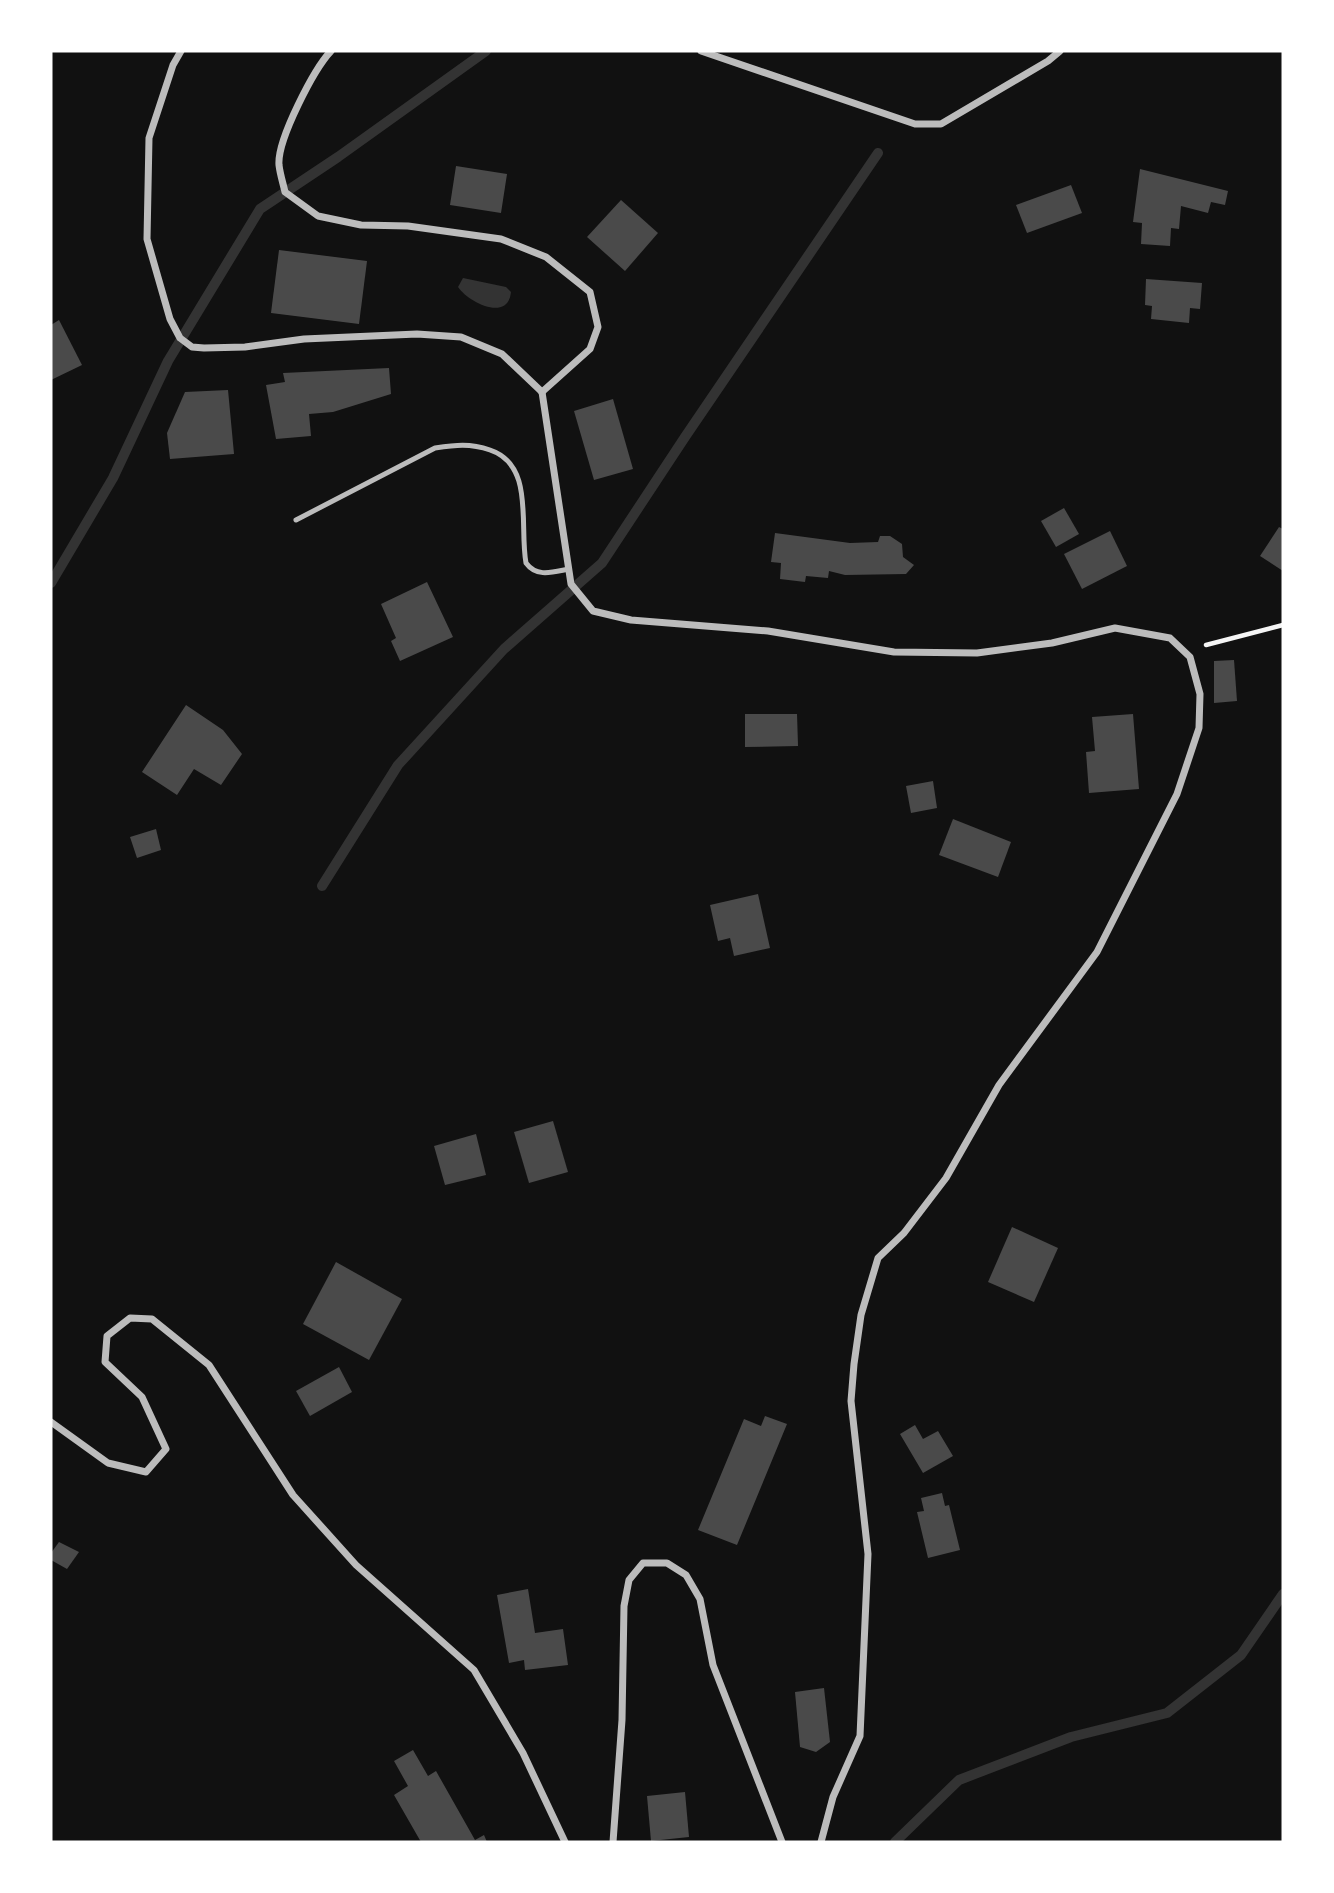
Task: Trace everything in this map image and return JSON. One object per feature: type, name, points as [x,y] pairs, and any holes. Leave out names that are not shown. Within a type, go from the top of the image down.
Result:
[{"type":"street","points":[[181,51],[173,65],[149,138],[147,239],[170,319],[180,338],[191,346],[204,348],[417,334],[461,337],[502,354],[542,393],[571,584],[593,611],[631,620],[768,631],[894,652],[977,653],[1052,643],[1115,628],[1170,638],[1190,657],[1200,694],[1199,728],[1177,794],[1097,952],[999,1085],[946,1178],[904,1233],[878,1258],[861,1315],[851,1401],[868,1554],[860,1736],[833,1797],[821,1842]]},
{"type":"street","points":[[331,51],[322,61],[290,122],[278,162],[285,192],[318,216],[361,225],[408,226],[501,239],[546,257],[590,292],[598,327],[590,349],[542,393]]},
{"type":"street","points":[[701,51],[915,124],[941,124],[1048,61],[1060,51]]},
{"type":"street","points":[[51,1422],[108,1464],[146,1472],[166,1449],[142,1397],[105,1362],[107,1336],[130,1318],[152,1320],[209,1365],[293,1495],[356,1565],[474,1670],[523,1753],[565,1842]]},
{"type":"street","points":[[613,1842],[622,1720],[624,1606],[629,1580],[643,1563],[667,1563],[686,1575],[700,1599],[713,1665],[782,1842]]},
{"type":"lane","points":[[296,520],[435,449],[459,444],[476,446],[494,451],[510,461],[517,473],[523,506],[526,563],[531,570],[541,573],[569,569]]},
{"type":"path","points":[[1183,651],[1283,625]]},
{"type":"shaded area","points":[[463,278],[506,287],[511,292],[508,301],[496,308],[479,304],[458,287]]},
{"type":"building","points":[[456,166],[507,174],[501,213],[450,205]]},
{"type":"building","points":[[1140,169],[1228,191],[1225,205],[1211,202],[1208,213],[1181,206],[1179,229],[1171,228],[1170,246],[1141,244],[1142,223],[1133,222]]},
{"type":"building","points":[[1071,185],[1082,213],[1027,233],[1016,205]]},
{"type":"building","points":[[621,200],[658,233],[625,271],[587,237]]},
{"type":"building","points":[[279,250],[367,261],[359,324],[271,313]]},
{"type":"building","points":[[1146,279],[1202,283],[1200,309],[1190,308],[1189,323],[1151,319],[1152,306],[1145,305]]},
{"type":"building","points":[[59,320],[82,365],[51,380],[51,325]]},
{"type":"building","points":[[389,368],[391,394],[333,412],[309,414],[311,436],[276,439],[266,385],[285,382],[283,373]]},
{"type":"building","points":[[228,390],[234,454],[170,459],[167,433],[185,392]]},
{"type":"building","points":[[613,399],[633,469],[594,480],[574,411]]},
{"type":"building","points":[[1064,508],[1079,534],[1056,547],[1041,521]]},
{"type":"building","points":[[1279,527],[1283,529],[1283,571],[1260,556]]},
{"type":"building","points":[[1110,531],[1127,566],[1082,589],[1064,554]]},
{"type":"building","points":[[775,533],[850,543],[878,542],[880,536],[890,536],[902,544],[903,557],[914,565],[906,574],[845,575],[829,571],[828,578],[806,576],[805,582],[780,579],[781,563],[771,562]]},
{"type":"building","points":[[427,582],[453,637],[400,661],[391,641],[396,638],[381,604]]},
{"type":"building","points":[[1234,660],[1237,701],[1214,703],[1214,661]]},
{"type":"building","points":[[186,705],[223,730],[242,754],[221,785],[194,769],[177,795],[142,772]]},
{"type":"building","points":[[745,714],[797,714],[798,746],[745,747]]},
{"type":"building","points":[[1133,714],[1139,789],[1089,793],[1086,752],[1095,751],[1092,717]]},
{"type":"building","points":[[933,781],[937,808],[911,813],[906,786]]},
{"type":"building","points":[[953,819],[1011,842],[998,877],[939,855]]},
{"type":"building","points":[[156,829],[161,850],[137,858],[130,837]]},
{"type":"building","points":[[758,894],[770,948],[734,956],[730,938],[718,941],[710,905]]},
{"type":"building","points":[[553,1121],[568,1172],[529,1183],[514,1132]]},
{"type":"building","points":[[476,1134],[486,1175],[445,1185],[434,1146]]},
{"type":"building","points":[[1012,1227],[1058,1248],[1034,1302],[988,1282]]},
{"type":"building","points":[[336,1262],[402,1299],[369,1360],[303,1324]]},
{"type":"building","points":[[339,1367],[352,1392],[310,1416],[296,1391]]},
{"type":"building","points":[[765,1416],[787,1424],[737,1545],[698,1530],[744,1419],[761,1426]]},
{"type":"building","points":[[915,1425],[923,1439],[938,1431],[953,1456],[923,1473],[900,1434]]},
{"type":"building","points":[[942,1493],[945,1506],[949,1505],[960,1550],[928,1558],[917,1512],[924,1511],[921,1498]]},
{"type":"building","points":[[59,1542],[79,1552],[67,1569],[51,1560],[51,1553]]},
{"type":"building","points":[[528,1589],[535,1633],[563,1629],[568,1665],[525,1670],[524,1660],[509,1663],[497,1595]]},
{"type":"building","points":[[824,1688],[830,1742],[816,1752],[800,1747],[795,1692]]},
{"type":"building","points":[[413,1750],[428,1776],[436,1771],[475,1840],[484,1835],[487,1842],[421,1842],[394,1795],[408,1786],[394,1761]]},
{"type":"building","points":[[685,1792],[689,1837],[651,1841],[647,1796]]},
{"type":"waterway","points":[[51,583],[113,478],[168,361],[260,209],[486,51]]},
{"type":"waterway","points":[[322,886],[398,765],[504,649],[602,563],[878,153]]},
{"type":"waterway","points":[[895,1842],[959,1780],[1071,1737],[1167,1713],[1241,1655],[1283,1594]]}]
